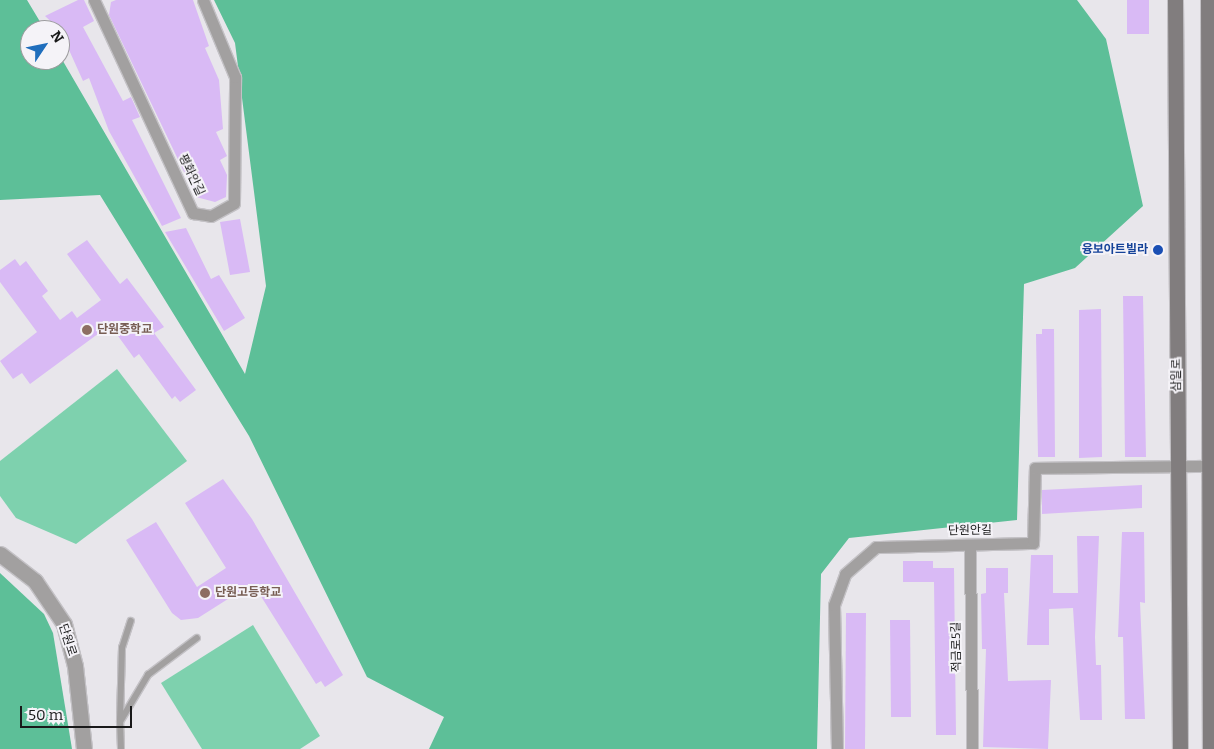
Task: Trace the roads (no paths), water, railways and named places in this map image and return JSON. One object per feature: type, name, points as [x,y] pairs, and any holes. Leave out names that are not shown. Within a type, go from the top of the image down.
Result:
[{"type":"main road","name":"삼일로","points":[[1175,0],[1180,749]]},
{"type":"main road","points":[[1208,0],[1212,466],[1210,749]]},
{"type":"street","name":"평화안길","points":[[94,0],[193,213],[211,216],[234,203],[235,77],[203,0]]},
{"type":"street","name":"단원안길","points":[[836,749],[834,605],[845,574],[876,547],[1033,543],[1035,468],[1212,466]]},
{"type":"street","name":"적금로5길","points":[[970,545],[972,749]]},
{"type":"street","name":"단원로","points":[[0,554],[35,581],[64,624],[75,666],[84,749]]},
{"type":"lane","points":[[121,749],[122,648],[131,621]]},
{"type":"lane","points":[[120,722],[148,675],[197,638]]},
{"type":"place","name":"융보아트빌라","points":[[1158,250]]},
{"type":"place","name":"단원중학교","points":[[87,330]]},
{"type":"place","name":"단원고등학교","points":[[205,593]]}]
